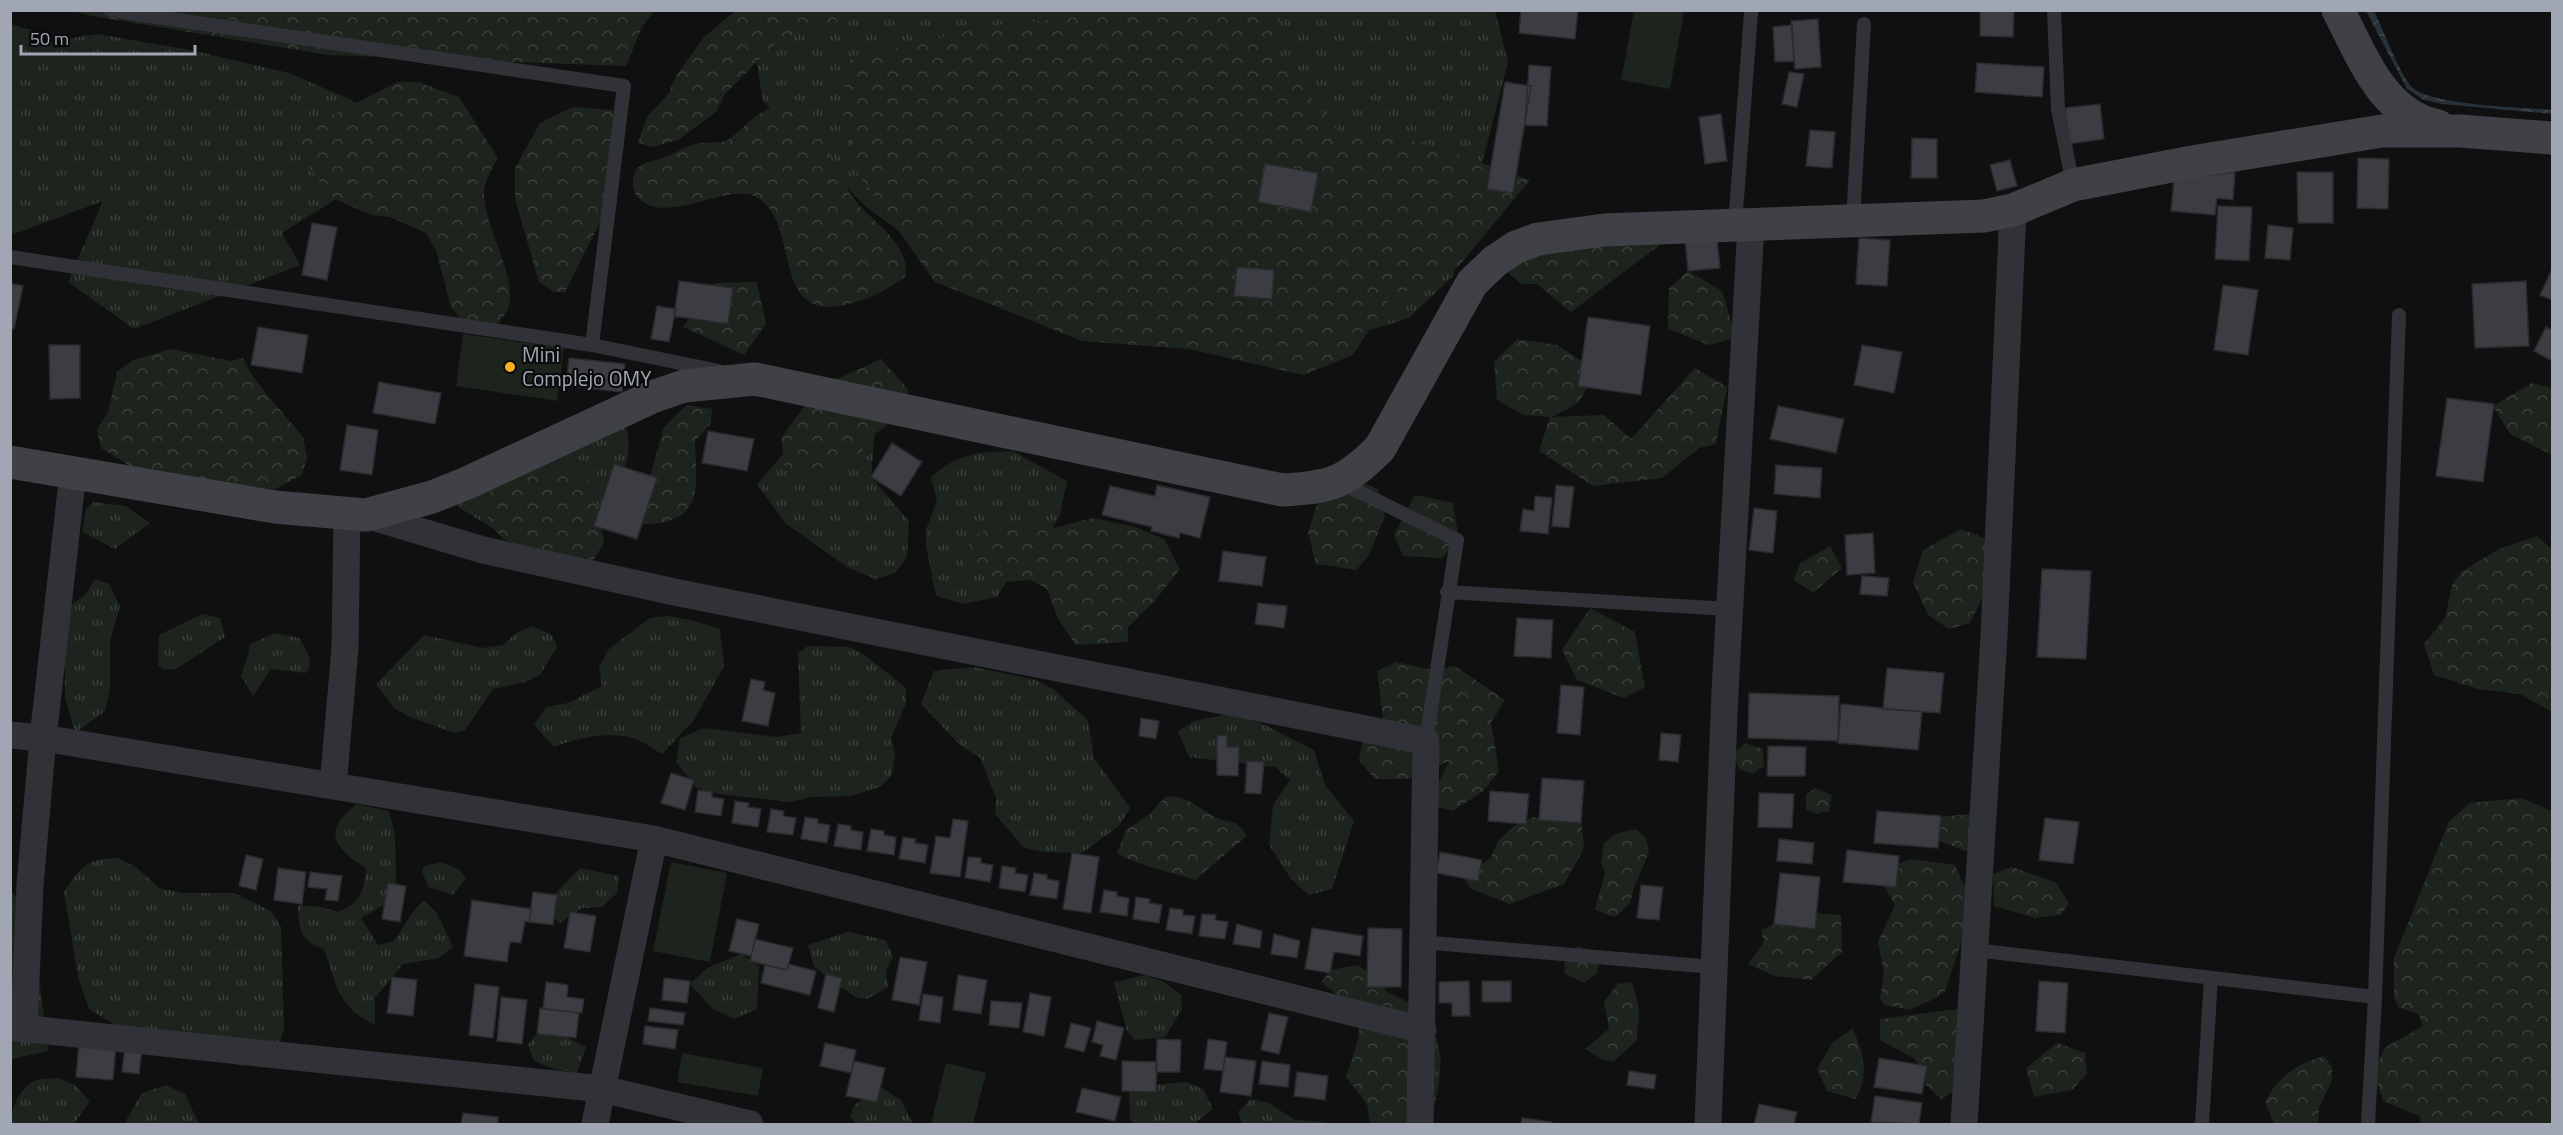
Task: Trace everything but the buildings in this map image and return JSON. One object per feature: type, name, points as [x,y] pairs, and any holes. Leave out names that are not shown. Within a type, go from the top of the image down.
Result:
[{"type":"main road","points":[[2338,10],[2384,94],[2409,116],[2431,125],[2460,130],[2553,138]]},
{"type":"main road","points":[[10,462],[275,507],[356,514],[432,497],[652,397],[684,386],[755,379],[1282,490],[1313,489],[1339,482],[1360,469],[1380,448],[1472,284],[1495,261],[1516,247],[1538,239],[1604,230],[1984,216],[2013,210],[2073,185],[2203,160],[2382,131],[2460,130]]},
{"type":"street","points":[[1964,1125],[1994,636],[2013,210]]},
{"type":"street","points":[[1708,1125],[1743,225]]},
{"type":"street","points":[[73,473],[44,738],[20,884],[17,1028],[602,1089],[750,1125]]},
{"type":"street","points":[[333,786],[356,514],[483,550],[679,593],[1426,741],[1421,942],[1423,1030],[1420,1125]]},
{"type":"street","points":[[10,735],[44,738],[654,839],[1423,1030]]},
{"type":"street","points":[[595,1125],[654,839]]},
{"type":"lane","points":[[110,10],[624,86],[592,345]]},
{"type":"lane","points":[[2054,10],[2058,109],[2073,185]]},
{"type":"lane","points":[[1743,225],[1751,13]]},
{"type":"lane","points":[[1853,220],[1864,24]]},
{"type":"lane","points":[[10,256],[592,345],[755,379]]},
{"type":"lane","points":[[2368,1125],[2375,997],[2398,315]]},
{"type":"lane","points":[[1339,482],[1457,540],[1426,741]]},
{"type":"lane","points":[[1448,592],[1729,609]]},
{"type":"lane","points":[[1421,942],[1713,967]]},
{"type":"lane","points":[[1975,950],[2375,997]]},
{"type":"lane","points":[[2202,1125],[2211,978]]},
{"type":"green space","points":[[73,11],[654,11],[642,27],[626,66],[329,55]]},
{"type":"green space","points":[[735,11],[869,11],[857,17],[792,35],[775,44],[725,94],[716,112],[678,140],[652,147],[638,143],[647,117],[669,93],[676,76],[704,37]]},
{"type":"green space","points":[[748,11],[1495,11],[1508,62],[1453,276],[1409,318],[1348,337],[1130,345],[985,293],[866,207],[763,101]]},
{"type":"green space","points":[[1117,11],[1283,11],[1272,47],[1340,134],[1420,142],[1530,180],[1458,267],[1389,299],[1353,355],[1303,375],[1189,349],[1082,341],[935,282],[858,174],[841,105],[849,60],[988,26],[1116,13]]},
{"type":"green space","points":[[1634,11],[1684,11],[1670,89],[1621,80]]},
{"type":"green space","points":[[11,24],[41,33],[31,45],[97,34],[190,50],[289,73],[354,101],[391,157],[381,171],[282,233],[300,265],[134,329],[68,282],[103,201],[11,235]]},
{"type":"green space","points":[[398,82],[418,82],[459,97],[498,158],[487,178],[484,192],[485,206],[509,283],[508,309],[497,324],[464,322],[451,307],[436,250],[426,233],[390,217],[371,215],[335,199],[320,183],[299,151],[306,132],[323,120]]},
{"type":"green space","points":[[783,105],[819,124],[832,161],[851,195],[887,233],[902,253],[905,277],[869,298],[844,305],[820,306],[805,298],[795,284],[778,225],[769,208],[754,196],[727,195],[677,207],[661,208],[647,204],[636,195],[633,179],[640,166],[695,144],[727,140],[767,109]]},
{"type":"green space","points":[[573,107],[613,110],[617,131],[606,211],[565,292],[554,292],[539,282],[515,199],[515,168],[540,123]]},
{"type":"green space","points":[[1534,227],[1665,241],[1571,312],[1537,284],[1521,284],[1494,260]]},
{"type":"green space","points":[[1688,271],[1722,291],[1736,338],[1709,345],[1668,329],[1669,288]]},
{"type":"green space","points":[[757,282],[766,324],[744,355],[683,327],[715,283]]},
{"type":"green space","name":"Mini Complejo OMY","points":[[463,334],[564,348],[557,401],[456,386]]},
{"type":"green space","points":[[1517,339],[1557,345],[1597,371],[1578,403],[1552,417],[1604,415],[1631,439],[1695,368],[1727,387],[1716,444],[1699,448],[1662,478],[1593,486],[1539,451],[1550,417],[1523,415],[1497,400],[1494,362]]},
{"type":"green space","points":[[171,349],[231,361],[243,358],[264,391],[303,437],[307,457],[302,475],[266,494],[135,469],[101,448],[97,429],[108,412],[117,372],[133,360]]},
{"type":"green space","points":[[881,359],[908,389],[906,412],[876,433],[860,453],[823,477],[785,470],[781,438],[818,388]]},
{"type":"green space","points":[[2532,383],[2552,388],[2552,455],[2510,434],[2493,406]]},
{"type":"green space","points":[[687,405],[712,409],[711,423],[695,441],[696,487],[693,500],[687,510],[677,518],[643,524],[641,508],[664,427]]},
{"type":"green space","points":[[618,409],[627,433],[629,448],[627,460],[619,483],[594,526],[511,540],[457,506],[517,449]]},
{"type":"green space","points":[[875,431],[871,477],[909,521],[907,557],[895,573],[875,579],[847,567],[785,523],[757,484],[792,444]]},
{"type":"green space","points":[[1013,451],[1067,481],[1060,515],[1042,547],[1010,576],[997,597],[963,604],[936,596],[926,546],[926,530],[937,500],[931,477],[951,463],[969,455]]},
{"type":"green space","points":[[566,469],[584,473],[595,491],[604,543],[594,559],[578,567],[536,554],[508,541],[496,532],[489,521],[487,508],[491,490],[525,470]]},
{"type":"green space","points":[[1357,481],[1378,489],[1385,516],[1368,557],[1356,570],[1316,564],[1308,532],[1318,502]]},
{"type":"green space","points":[[1415,495],[1453,503],[1459,540],[1442,558],[1403,556],[1394,535]]},
{"type":"green space","points":[[94,502],[126,506],[150,523],[115,549],[82,532],[86,509]]},
{"type":"green space","points":[[1093,518],[1132,526],[1164,539],[1180,569],[1153,603],[1128,627],[1128,642],[1076,645],[1058,619],[1047,589],[1031,580],[1007,582],[964,569],[963,554],[974,536],[1007,520],[1053,528]]},
{"type":"green space","points":[[1961,529],[1995,542],[1989,585],[1970,623],[1949,629],[1928,615],[1913,582],[1923,550]]},
{"type":"green space","points":[[2537,536],[2552,549],[2552,712],[2520,694],[2478,689],[2434,675],[2424,644],[2445,618],[2452,585],[2461,572],[2499,549]]},
{"type":"green space","points":[[1830,546],[1842,568],[1813,593],[1794,580],[1800,563]]},
{"type":"green space","points":[[95,579],[109,584],[120,606],[110,641],[110,687],[105,711],[75,733],[65,698],[65,661],[55,630],[70,606],[85,595]]},
{"type":"green space","points":[[1590,608],[1635,632],[1645,687],[1624,698],[1577,680],[1562,650]]},
{"type":"green space","points":[[202,614],[220,618],[225,637],[176,669],[165,670],[158,665],[159,635]]},
{"type":"green space","points":[[668,616],[720,629],[724,666],[694,720],[662,754],[637,739],[614,735],[582,738],[554,747],[534,725],[546,707],[568,703],[602,686],[599,667],[609,649],[650,618]]},
{"type":"green space","points":[[532,626],[552,635],[557,647],[540,675],[525,682],[493,689],[465,730],[454,733],[408,716],[394,708],[376,684],[424,635],[483,648],[503,645],[515,634]]},
{"type":"green space","points":[[274,633],[299,638],[310,659],[309,668],[306,673],[271,669],[253,696],[241,676],[249,645]]},
{"type":"green space","points":[[808,646],[848,647],[865,655],[906,688],[906,703],[891,738],[895,754],[892,775],[880,787],[850,796],[812,797],[791,802],[717,794],[697,788],[676,762],[680,738],[704,728],[777,737],[801,733],[798,653]]},
{"type":"green space","points":[[1396,662],[1433,670],[1455,666],[1505,700],[1491,723],[1499,771],[1483,791],[1453,811],[1428,804],[1449,761],[1408,779],[1375,779],[1359,760],[1363,739],[1383,717],[1377,671]]},
{"type":"green space","points":[[973,667],[1036,680],[1053,689],[1088,720],[1094,758],[1130,808],[1119,826],[1082,853],[1044,852],[1024,848],[995,814],[996,798],[980,758],[959,744],[921,704],[934,671]]},
{"type":"green space","points":[[1230,714],[1261,723],[1314,750],[1325,785],[1354,821],[1332,889],[1309,895],[1291,879],[1269,845],[1273,805],[1290,780],[1275,767],[1189,757],[1178,731],[1194,721]]},
{"type":"green space","points":[[1745,743],[1763,749],[1764,766],[1752,774],[1739,769],[1734,754]]},
{"type":"green space","points":[[1815,788],[1832,795],[1829,811],[1816,814],[1806,809],[1806,794]]},
{"type":"green space","points":[[1166,796],[1187,800],[1215,817],[1236,824],[1247,836],[1195,880],[1145,865],[1117,853],[1126,830],[1149,815]]},
{"type":"green space","points":[[2521,798],[2552,811],[2552,1124],[2421,1124],[2420,1116],[2383,1101],[2374,1073],[2384,1048],[2423,1026],[2418,1014],[2398,1007],[2394,997],[2394,958],[2449,821],[2470,803]]},
{"type":"green space","points":[[357,804],[388,811],[394,832],[398,897],[361,918],[378,945],[394,941],[415,909],[424,900],[437,913],[453,947],[439,958],[403,964],[375,998],[375,1025],[362,1018],[346,1003],[340,994],[324,949],[305,938],[299,920],[298,905],[321,907],[338,912],[352,905],[360,895],[366,868],[341,849],[335,836],[336,828],[342,818]]},
{"type":"green space","points":[[1973,814],[1973,847],[1965,851],[1929,837],[1937,817]]},
{"type":"green space","points":[[1534,817],[1581,818],[1584,848],[1564,884],[1510,904],[1471,889],[1465,880],[1491,857],[1498,841],[1514,826]]},
{"type":"green space","points":[[1635,829],[1646,838],[1649,852],[1630,903],[1615,917],[1595,910],[1605,873],[1601,862],[1604,843],[1615,834]]},
{"type":"green space","points":[[118,858],[136,867],[159,888],[183,893],[234,893],[271,911],[281,927],[284,1029],[278,1049],[242,1066],[144,1043],[89,1009],[78,977],[64,892],[80,870],[91,862]]},
{"type":"green space","points":[[1911,859],[1955,865],[1975,901],[1945,991],[1936,998],[1909,1010],[1885,1005],[1880,999],[1884,973],[1878,942],[1895,905],[1880,879],[1885,869]]},
{"type":"green space","points":[[441,862],[460,870],[466,878],[453,895],[428,887],[422,871],[424,866]]},
{"type":"green space","points":[[671,862],[727,873],[710,962],[653,951]]},
{"type":"green space","points":[[2012,867],[2055,882],[2069,903],[2061,915],[2035,918],[1994,906],[1993,874]]},
{"type":"green space","points":[[580,868],[619,876],[617,893],[602,907],[582,908],[560,923],[544,912],[552,897]]},
{"type":"green space","points":[[10,891],[23,903],[40,985],[48,1051],[11,1059]]},
{"type":"green space","points":[[1811,913],[1841,915],[1842,952],[1811,980],[1775,976],[1748,964],[1764,942],[1761,930],[1790,918]]},
{"type":"green space","points":[[848,932],[886,940],[893,957],[886,971],[888,987],[867,999],[855,997],[814,967],[808,945]]},
{"type":"green space","points":[[1579,946],[1600,955],[1597,973],[1584,983],[1565,974],[1564,955]]},
{"type":"green space","points":[[741,954],[759,966],[757,1009],[734,1019],[713,1009],[690,984],[707,968]]},
{"type":"green space","points":[[1358,965],[1382,983],[1386,991],[1418,1007],[1436,1037],[1441,1057],[1439,1083],[1431,1124],[1370,1124],[1367,1104],[1346,1077],[1359,1033],[1358,1023],[1348,1005],[1321,982],[1331,970]]},
{"type":"green space","points":[[1146,975],[1164,982],[1181,995],[1182,1009],[1165,1037],[1135,1040],[1127,1031],[1114,982]]},
{"type":"green space","points":[[1632,982],[1639,1008],[1637,1040],[1613,1062],[1604,1060],[1585,1049],[1609,1029],[1604,1002],[1617,984]]},
{"type":"green space","points":[[1957,1009],[1965,1055],[1973,1080],[1941,1099],[1924,1083],[1915,1059],[1880,1040],[1880,1019]]},
{"type":"green space","points":[[1853,1028],[1864,1064],[1863,1080],[1856,1099],[1827,1091],[1817,1069],[1832,1043]]},
{"type":"green space","points":[[556,1032],[586,1047],[577,1073],[554,1069],[534,1061],[528,1045],[534,1036]]},
{"type":"green space","points":[[2057,1043],[2085,1053],[2087,1074],[2072,1090],[2034,1097],[2026,1068]]},
{"type":"green space","points":[[682,1053],[763,1068],[758,1096],[677,1082]]},
{"type":"green space","points":[[2324,1056],[2332,1067],[2332,1080],[2319,1108],[2318,1124],[2274,1124],[2265,1102],[2270,1093],[2289,1072]]},
{"type":"green space","points":[[946,1063],[986,1073],[973,1124],[931,1124]]},
{"type":"green space","points":[[58,1078],[75,1085],[90,1101],[74,1124],[11,1124],[16,1101],[28,1085],[38,1080]]},
{"type":"green space","points":[[1186,1082],[1203,1089],[1213,1109],[1194,1124],[1134,1124],[1130,1118],[1129,1087]]},
{"type":"green space","points":[[166,1085],[185,1094],[199,1124],[124,1124],[142,1093]]},
{"type":"green space","points":[[882,1088],[901,1100],[913,1124],[857,1124],[850,1117],[854,1105]]},
{"type":"green space","points":[[1251,1099],[1269,1103],[1295,1120],[1329,1124],[1242,1124],[1238,1112]]},
{"type":"water","points":[[2366,11],[2374,11],[2405,78],[2419,92],[2476,104],[2552,110],[2552,114],[2442,104],[2424,100],[2407,89]]},
{"type":"place","name":"Mini Complejo OMY","points":[[510,367]]}]
